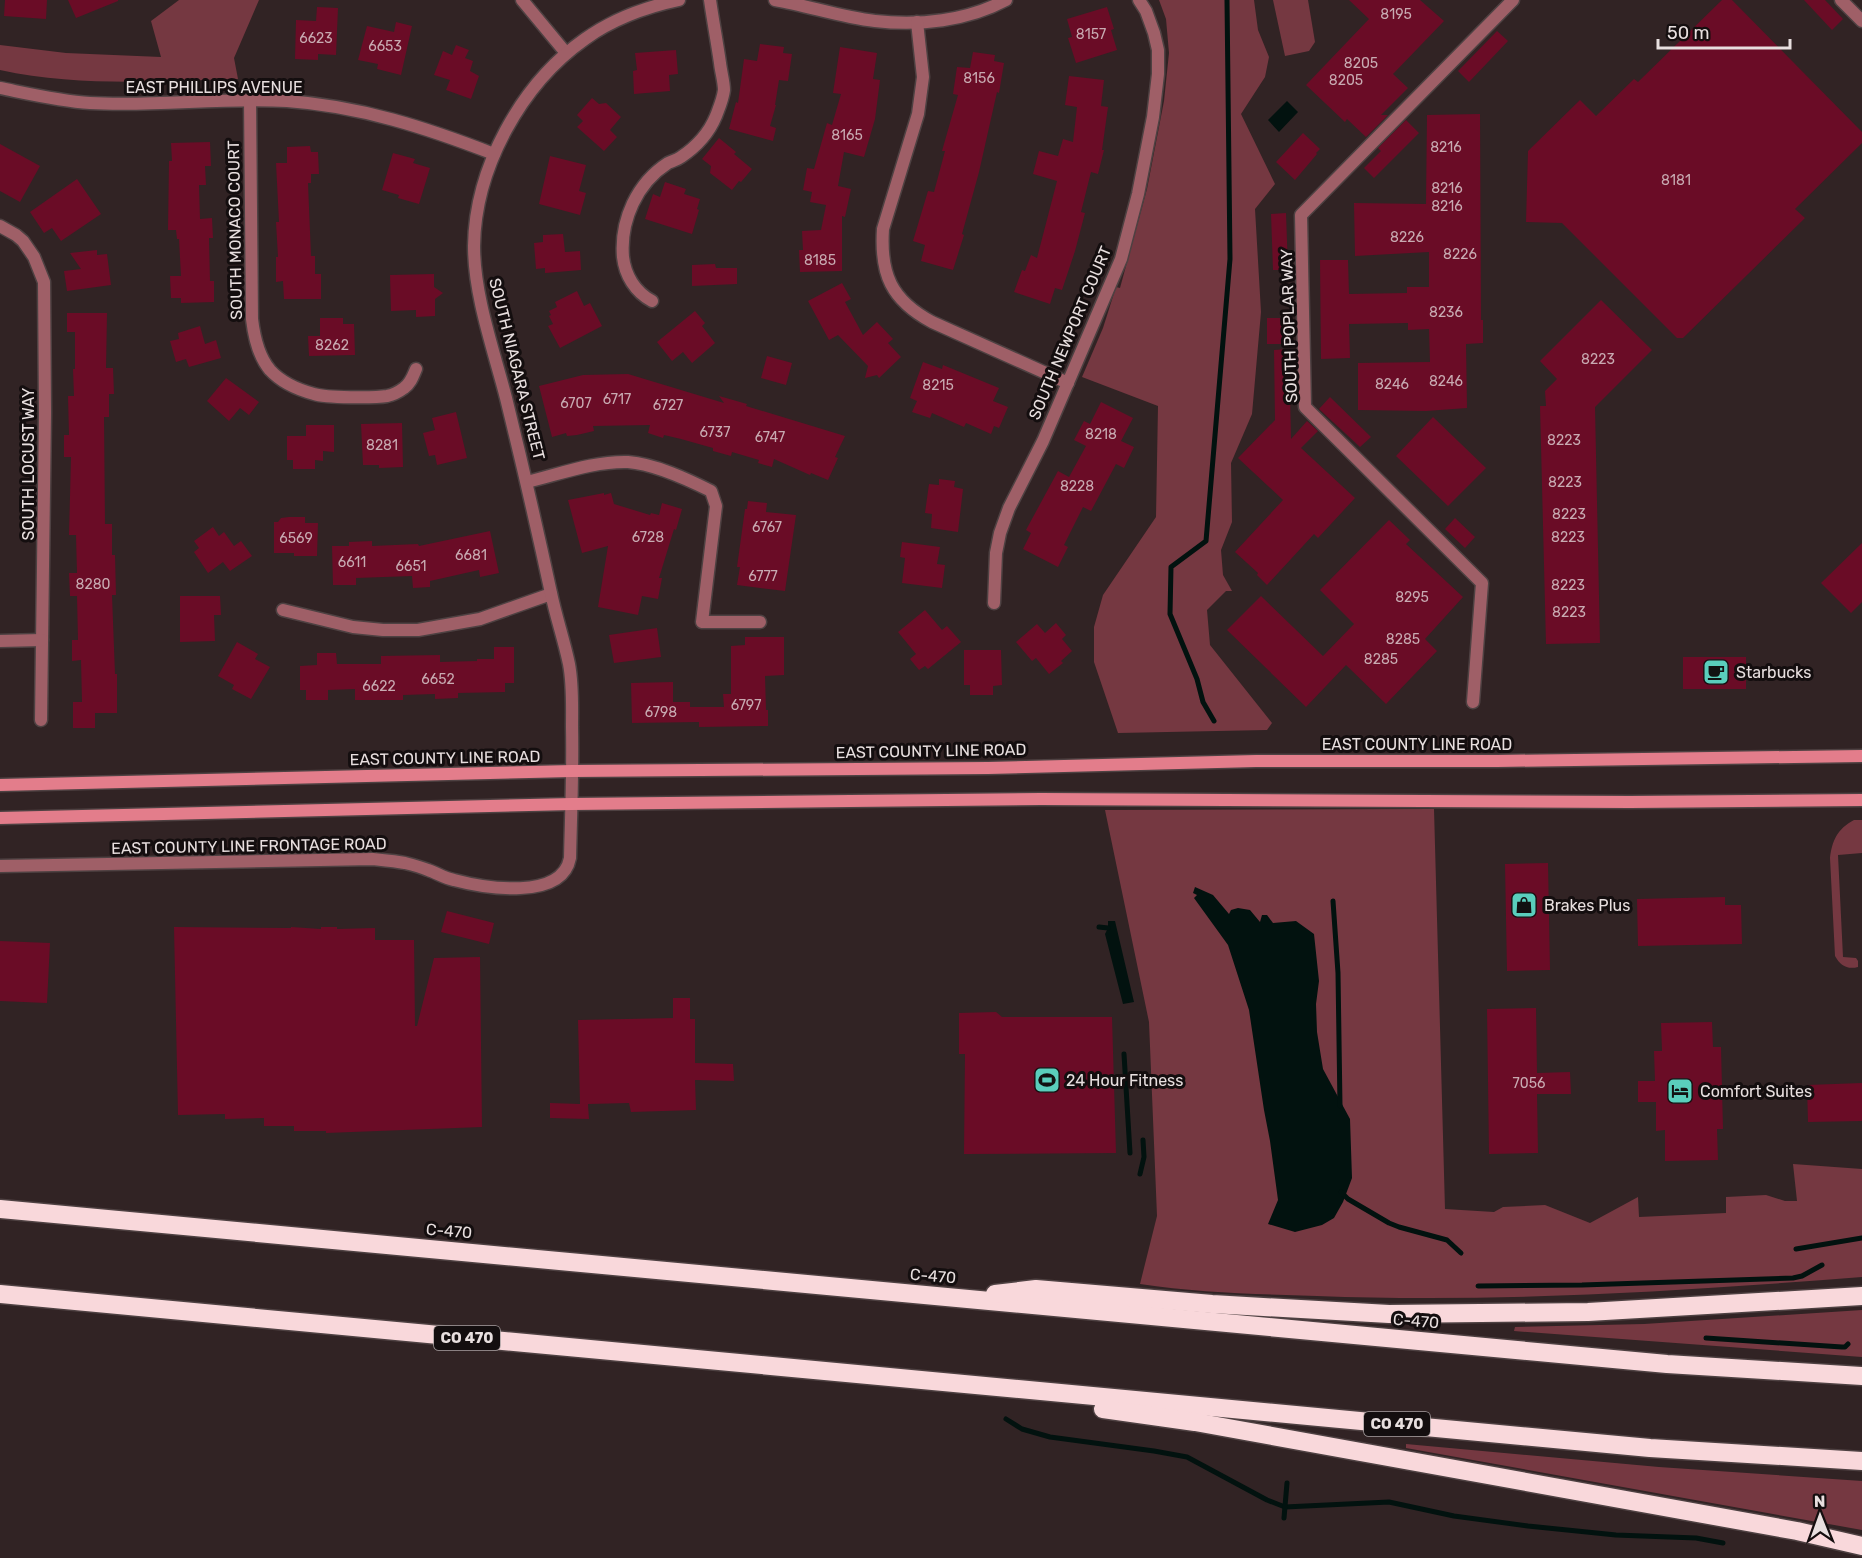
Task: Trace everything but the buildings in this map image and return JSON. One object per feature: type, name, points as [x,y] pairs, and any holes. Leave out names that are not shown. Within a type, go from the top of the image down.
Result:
[{"type":"highway","name":"C-470","points":[[0,1209],[1667,1364],[1862,1376]]},
{"type":"highway","points":[[954,1298],[1036,1289],[1302,1310],[1397,1314],[1533,1314],[1862,1296]]},
{"type":"highway","name":"CO 470","points":[[0,1294],[1650,1448],[1862,1461]]},
{"type":"highway","points":[[933,1381],[995,1397],[1185,1420],[1797,1531],[1862,1546]]},
{"type":"main road","name":"EAST COUNTY LINE ROAD","points":[[0,785],[572,771],[988,768],[1256,761],[1497,761],[1862,756]]},
{"type":"main road","points":[[0,818],[572,804],[1041,800],[1607,802],[1862,800]]},
{"type":"street","points":[[522,0],[566,53]]},
{"type":"street","name":"SOUTH NIAGARA STREET","points":[[572,804],[570,676],[527,482],[483,309],[474,248],[476,215],[494,154],[507,127],[524,99],[566,53],[612,23],[636,12],[679,0]]},
{"type":"street","points":[[652,301],[636,288],[624,265],[622,248],[624,230],[630,209],[644,185],[670,162],[680,158],[698,143],[707,134],[715,120],[724,89],[710,0]]},
{"type":"street","points":[[775,0],[876,21],[916,22],[948,20],[977,13],[1006,0]]},
{"type":"street","name":"SOUTH NEWPORT COURT","points":[[994,603],[996,553],[1000,533],[1009,508],[1043,441],[1121,259],[1138,194],[1148,146],[1158,74],[1158,50],[1154,33],[1146,10],[1139,0]]},
{"type":"street","name":"SOUTH POPLAR WAY","points":[[1473,702],[1482,583],[1305,407],[1301,215],[1513,0]]},
{"type":"street","points":[[1841,0],[1862,21]]},
{"type":"street","points":[[916,22],[923,77],[922,96],[883,229],[882,248],[890,284],[903,302],[917,314],[1068,383]]},
{"type":"street","name":"EAST PHILLIPS AVENUE","points":[[0,88],[37,96],[90,103],[146,104],[250,100],[287,101],[358,110],[437,132],[494,154]]},
{"type":"street","name":"SOUTH MONACO COURT","points":[[250,100],[252,319],[257,344],[270,369],[286,382],[307,392],[315,395],[335,396],[389,396],[404,388],[416,369]]},
{"type":"street","name":"SOUTH LOCUST WAY","points":[[0,226],[23,241],[34,257],[44,282],[45,413],[41,720]]},
{"type":"street","points":[[527,482],[598,464],[629,462],[683,477],[711,491],[716,506],[702,622],[760,622]]},
{"type":"street","points":[[283,610],[353,627],[418,630],[480,619],[551,594]]},
{"type":"street","points":[[0,641],[42,640]]},
{"type":"street","name":"EAST COUNTY LINE FRONTAGE ROAD","points":[[0,866],[373,859],[403,862],[468,884],[490,887],[527,887],[554,881],[562,876],[567,868],[570,858],[572,804]]},
{"type":"shaded area","points":[[179,0],[259,0],[234,58],[238,79],[88,81],[0,70],[0,45],[66,53],[161,57],[151,21]]},
{"type":"shaded area","points":[[1159,0],[1254,0],[1258,30],[1269,57],[1265,77],[1241,114],[1275,184],[1255,209],[1261,312],[1252,414],[1231,463],[1232,522],[1221,550],[1223,575],[1232,591],[1226,591],[1207,610],[1210,645],[1272,723],[1267,730],[1118,733],[1094,662],[1094,627],[1103,595],[1156,517],[1158,406],[1082,377],[1103,328],[1116,287],[1120,288],[1147,189],[1164,101],[1169,53],[1166,19]]},
{"type":"shaded area","points":[[1273,0],[1308,0],[1315,42],[1309,51],[1285,56]]},
{"type":"shaded area","points":[[1287,101],[1298,112],[1279,132],[1268,120]]},
{"type":"shaded area","points":[[1434,809],[1445,1209],[1494,1212],[1503,1207],[1545,1205],[1590,1223],[1638,1197],[1639,1217],[1726,1213],[1726,1197],[1766,1195],[1785,1201],[1797,1201],[1793,1164],[1862,1169],[1862,1277],[1658,1291],[1453,1298],[1250,1294],[1140,1284],[1157,1216],[1149,1022],[1105,810]]},
{"type":"shaded area","points":[[1854,820],[1862,820],[1862,853],[1838,855],[1843,957],[1856,958],[1858,961],[1858,967],[1850,968],[1839,962],[1835,956],[1830,858],[1836,836],[1843,827]]},
{"type":"shaded area","points":[[1195,887],[1213,895],[1229,914],[1231,910],[1238,908],[1250,910],[1260,922],[1262,915],[1267,915],[1273,923],[1296,921],[1314,934],[1319,981],[1316,1004],[1317,1032],[1323,1069],[1350,1119],[1352,1178],[1334,1218],[1322,1225],[1295,1232],[1268,1224],[1278,1200],[1249,1010],[1228,945],[1194,898],[1197,895],[1193,893]]},
{"type":"shaded area","points":[[1108,921],[1115,921],[1134,1002],[1123,1004],[1105,934]]},
{"type":"shaded area","points":[[1862,1310],[1862,1357],[1514,1331],[1515,1327],[1644,1324]]},
{"type":"shaded area","points":[[1406,1444],[1659,1467],[1862,1481],[1862,1530],[1406,1448]]},
{"type":"waterway","points":[[1214,721],[1203,702],[1197,679],[1170,614],[1171,567],[1206,541],[1230,259],[1227,0]]},
{"type":"waterway","points":[[1333,901],[1338,973],[1340,1106]]},
{"type":"waterway","points":[[1099,927],[1108,928]]},
{"type":"waterway","points":[[1124,1054],[1130,1153]]},
{"type":"waterway","points":[[1140,1174],[1144,1157],[1143,1140]]},
{"type":"waterway","points":[[1341,1192],[1348,1199],[1389,1223],[1447,1240],[1461,1253]]},
{"type":"waterway","points":[[1796,1249],[1862,1238]]},
{"type":"waterway","points":[[1478,1286],[1793,1278],[1802,1276],[1822,1265]]},
{"type":"waterway","points":[[1706,1338],[1842,1347],[1848,1344]]},
{"type":"waterway","points":[[1006,1419],[1022,1429],[1050,1437],[1187,1457],[1267,1500],[1285,1507],[1389,1502],[1454,1516],[1528,1526],[1616,1535],[1696,1538],[1723,1543]]},
{"type":"waterway","points":[[1284,1518],[1287,1483]]},
{"type":"place","name":"Starbucks","points":[[1716,672]]},
{"type":"place","name":"Brakes Plus","points":[[1524,905]]},
{"type":"place","name":"24 Hour Fitness","points":[[1047,1080]]},
{"type":"place","name":"Comfort Suites","points":[[1680,1091]]}]
